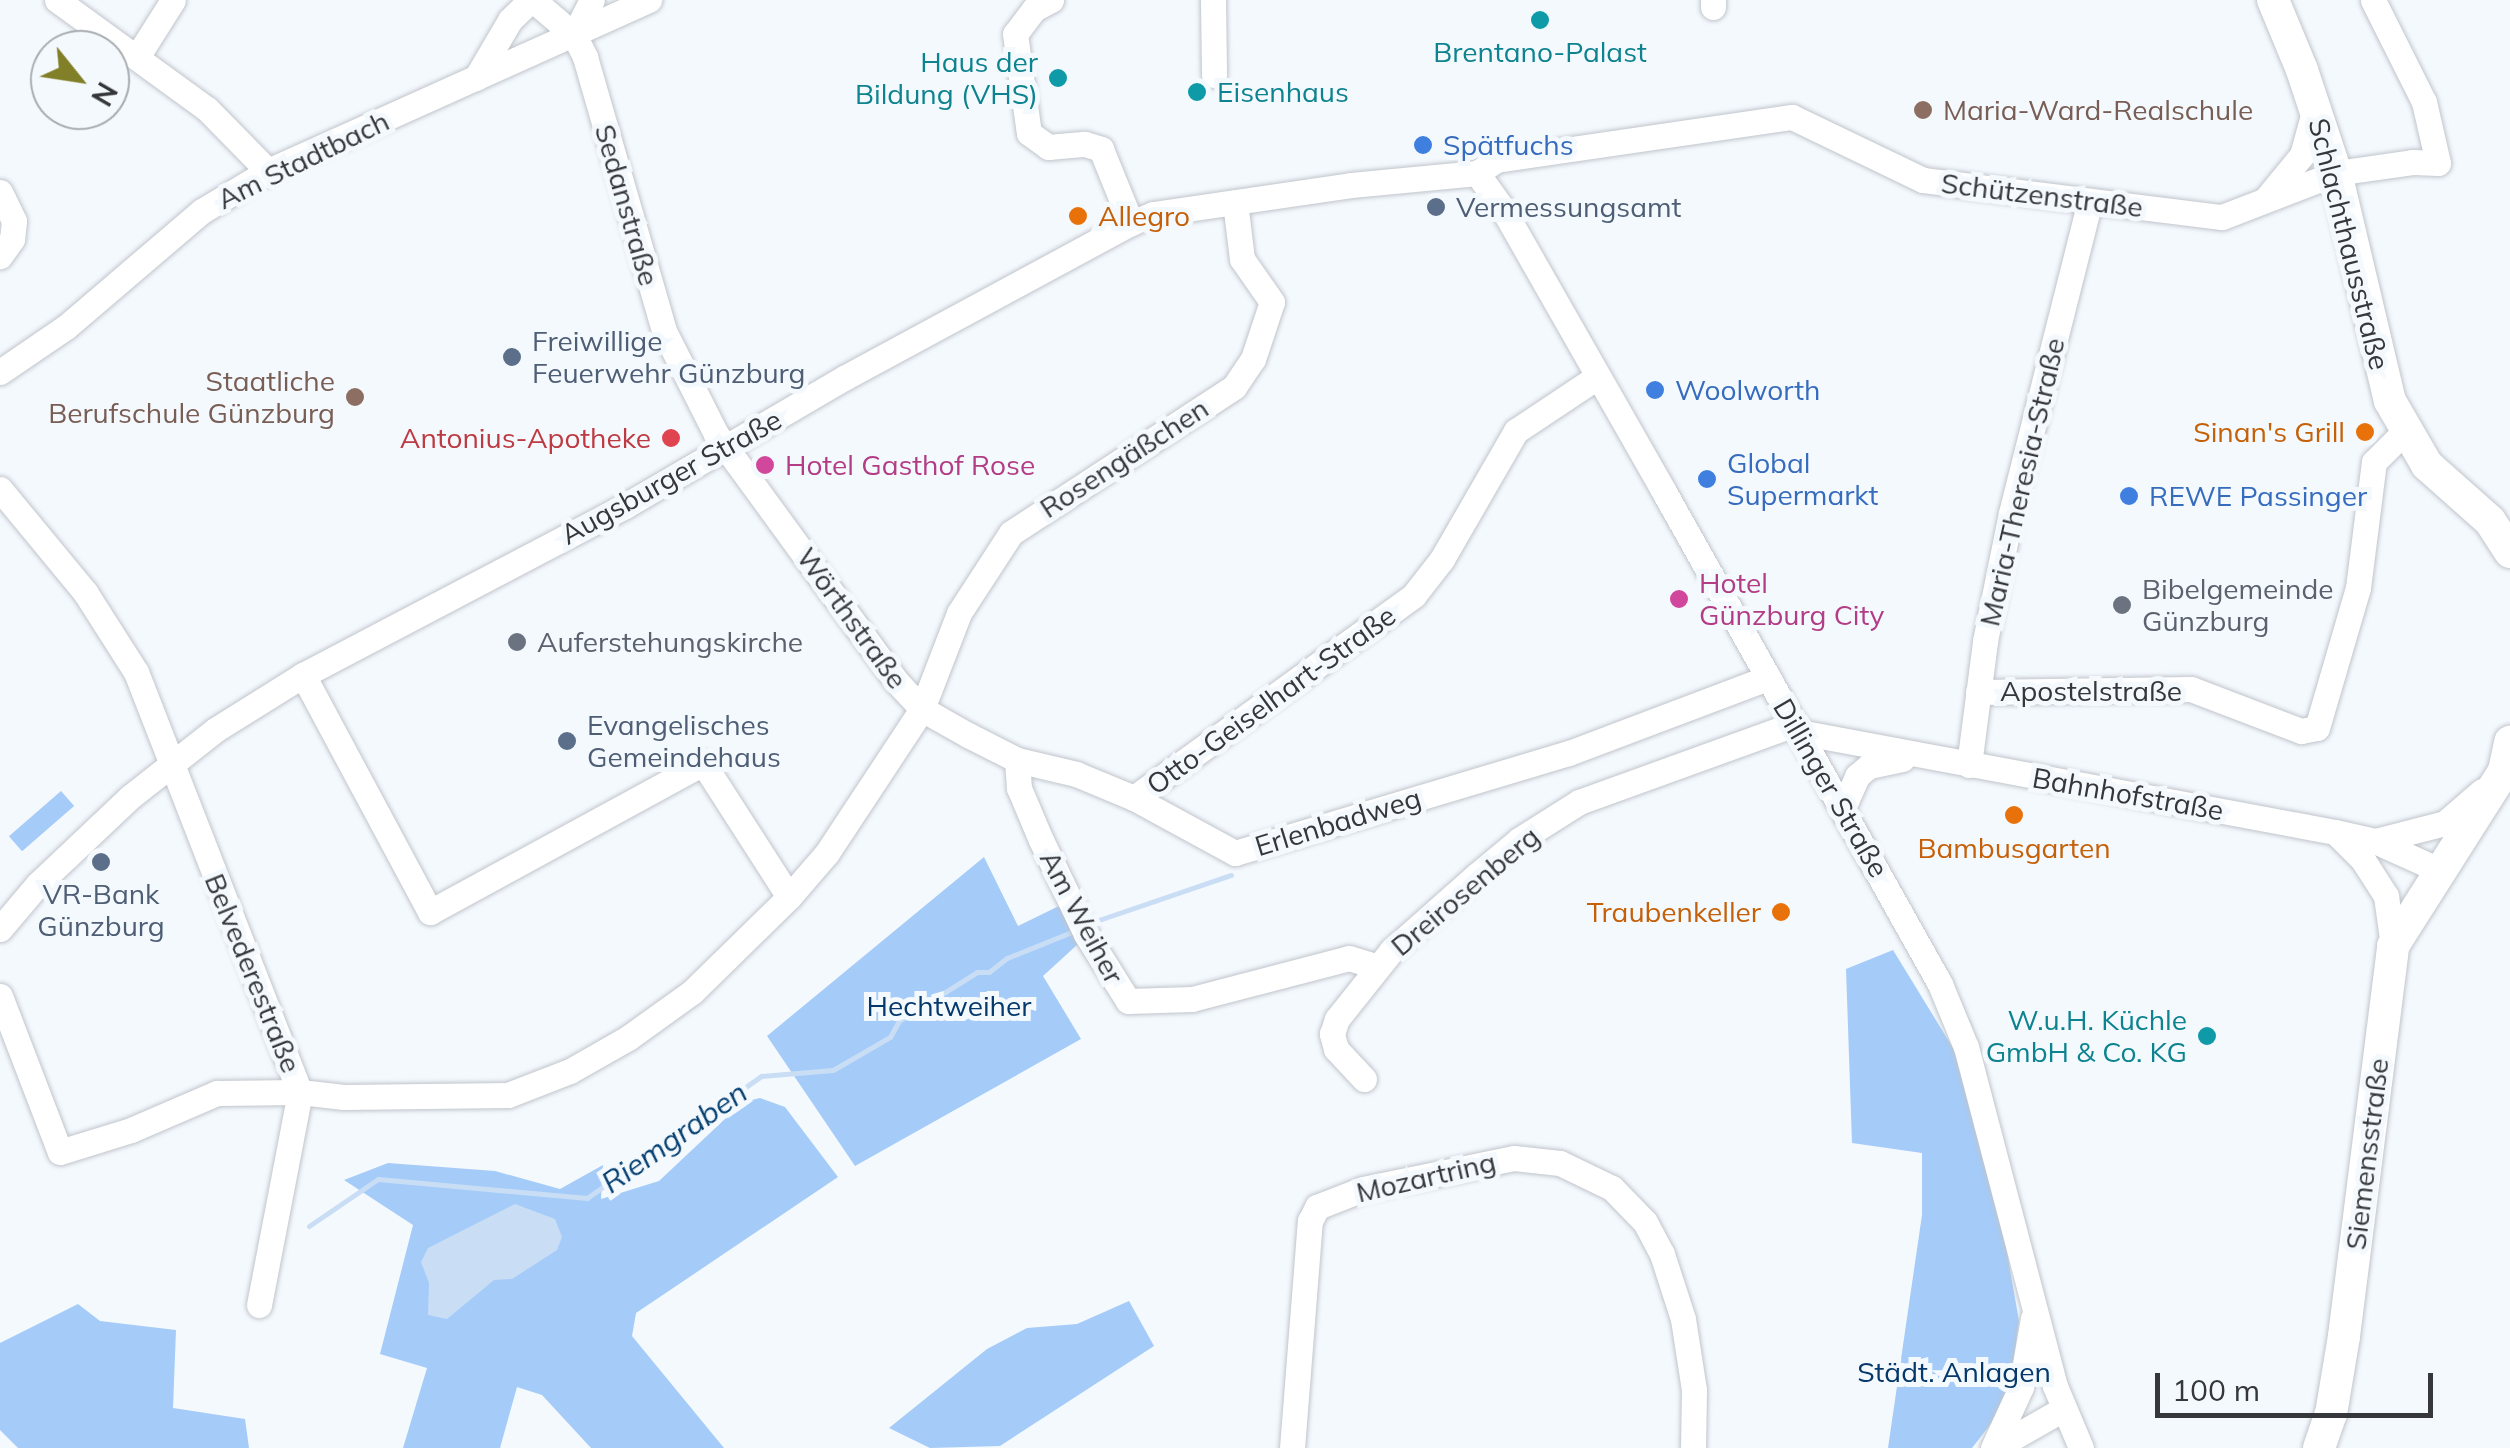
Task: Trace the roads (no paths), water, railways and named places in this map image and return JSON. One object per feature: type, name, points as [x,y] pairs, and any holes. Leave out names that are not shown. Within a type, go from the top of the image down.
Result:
[{"type":"main road","name":"Schlachthausstraße","points":[[2273,0],[2336,173],[2381,371],[2404,432],[2427,466],[2500,517],[2510,552]]},
{"type":"main road","name":"Siemensstraße","points":[[2319,1448],[2331,1414],[2344,1336],[2393,946],[2507,756]]},
{"type":"street","points":[[57,0],[207,109],[268,171]]},
{"type":"street","points":[[137,58],[173,0]]},
{"type":"street","points":[[476,78],[511,10],[533,0],[589,17]]},
{"type":"street","name":"Am Stadtbach","points":[[0,372],[66,327],[202,210],[268,171],[476,78],[589,17],[649,0]]},
{"type":"street","points":[[1050,0],[1022,21],[1014,46],[1029,133],[1048,147],[1084,144],[1101,150],[1131,223]]},
{"type":"street","points":[[1212,0],[1214,76]]},
{"type":"street","name":"Schützenstraße","points":[[1477,173],[1496,160],[1792,117],[1923,180],[2222,217],[2336,173],[2412,162],[2438,163],[2424,102],[2373,0]]},
{"type":"street","name":"Sedanstraße","points":[[589,17],[587,68],[664,331],[725,447]]},
{"type":"street","name":"Schützenstraße","points":[[2266,199],[2302,155],[2315,108]]},
{"type":"street","name":"Augsburger Straße","points":[[0,929],[58,864],[170,764],[303,676],[1131,223],[1152,214],[1235,202],[1477,173]]},
{"type":"street","name":"Dillinger Straße","points":[[1477,173],[1504,212],[1940,984],[1966,1047],[2062,1408],[2082,1448]]},
{"type":"street","points":[[0,192],[14,220],[12,239],[0,256]]},
{"type":"street","name":"Maria-Theresia-Straße","points":[[1969,765],[1978,692],[2011,513],[2090,201]]},
{"type":"street","name":"Rosengäßchen","points":[[922,709],[959,613],[1011,533],[1234,387],[1253,359],[1272,302],[1242,259],[1235,202]]},
{"type":"street","name":"Otto-Geiselhart-Straße","points":[[1134,798],[1414,595],[1442,559],[1516,431],[1597,377]]},
{"type":"street","name":"Apostelstraße","points":[[1978,692],[2191,689],[2302,731],[2318,728],[2358,588],[2374,462],[2404,432]]},
{"type":"street","name":"Wörthstraße","points":[[725,447],[791,522],[887,669],[922,709]]},
{"type":"street","name":"Belvederestraße","points":[[0,488],[116,634],[300,1092],[259,1305]]},
{"type":"street","points":[[303,676],[430,912],[702,763],[789,897]]},
{"type":"street","name":"Erlenbadweg","points":[[922,709],[1017,760],[1076,774],[1134,798],[1235,854],[1569,753],[1768,678]]},
{"type":"street","points":[[0,996],[60,1152],[131,1130],[218,1093],[300,1092],[344,1098],[486,1097],[521,1092],[614,1046],[668,1010],[789,897],[827,853],[922,709]]},
{"type":"street","name":"Bahnhofstraße","points":[[1797,728],[1873,748],[2376,841],[2439,870]]},
{"type":"street","name":"Dreirosenberg","points":[[1364,1079],[1336,1048],[1332,1034],[1347,1001],[1376,966],[1491,863],[1579,802],[1797,728]]},
{"type":"street","points":[[1821,770],[1873,748]]},
{"type":"street","name":"Bahnhofstraße","points":[[1843,808],[1856,776],[1869,766],[1920,754]]},
{"type":"street","name":"Bahnhofstraße","points":[[2376,841],[2445,823],[2507,756]]},
{"type":"street","name":"Am Weiher","points":[[1017,760],[1019,788],[1070,902],[1128,1001],[1192,999],[1349,958],[1376,966]]},
{"type":"street","points":[[2335,832],[2362,860],[2386,896],[2393,946]]},
{"type":"street","name":"Mozartring","points":[[1292,1448],[1310,1221],[1317,1207],[1345,1196],[1497,1159],[1560,1163],[1612,1188],[1645,1222],[1678,1299],[1691,1356],[1693,1448]]},
{"type":"street","points":[[1994,1448],[2021,1386],[2035,1308]]},
{"type":"street","points":[[1994,1448],[2062,1408]]},
{"type":"waterway","name":"Riemgraben","points":[[1090,923],[1231,875]]},
{"type":"waterway","name":"Riemgraben","points":[[309,1226],[378,1179],[587,1198],[761,1076],[833,1070],[890,1037],[899,1021],[977,972],[989,972],[1007,958],[1074,931]]},
{"type":"place","name":"Brentano-Palast","points":[[1540,20]]},
{"type":"place","name":"Haus der Bildung (VHS)","points":[[1058,78]]},
{"type":"place","name":"Eisenhaus","points":[[1197,92]]},
{"type":"place","name":"Maria-Ward-Realschule","points":[[1923,110]]},
{"type":"place","name":"Spätfuchs","points":[[1423,145]]},
{"type":"place","name":"Vermessungsamt","points":[[1436,207]]},
{"type":"place","name":"Allegro","points":[[1078,216]]},
{"type":"place","name":"Freiwillige Feuerwehr Günzburg","points":[[512,357]]},
{"type":"place","name":"Woolworth","points":[[1655,390]]},
{"type":"place","name":"Staatliche Berufschule Günzburg","points":[[355,397]]},
{"type":"place","name":"Sinan's Grill","points":[[2365,432]]},
{"type":"place","name":"Antonius-Apotheke","points":[[671,438]]},
{"type":"place","name":"Hotel Gasthof Rose","points":[[765,465]]},
{"type":"place","name":"Global Supermarkt","points":[[1707,479]]},
{"type":"place","name":"REWE Passinger","points":[[2129,496]]},
{"type":"place","name":"Hotel Günzburg City","points":[[1679,599]]},
{"type":"place","name":"Bibelgemeinde Günzburg","points":[[2122,605]]},
{"type":"place","name":"Auferstehungskirche","points":[[517,642]]},
{"type":"place","name":"Evangelisches Gemeindehaus","points":[[567,741]]},
{"type":"place","name":"Bambusgarten","points":[[2014,815]]},
{"type":"place","name":"VR-Bank Günzburg","points":[[101,862]]},
{"type":"place","name":"Traubenkeller","points":[[1781,912]]},
{"type":"place","name":"W.u.H. Küchle GmbH & Co. KG","points":[[2207,1036]]},
{"type":"park label","name":"Hechtweiher","points":[[949,1006]]},
{"type":"park label","name":"Städt. Anlagen","points":[[1954,1372]]}]
